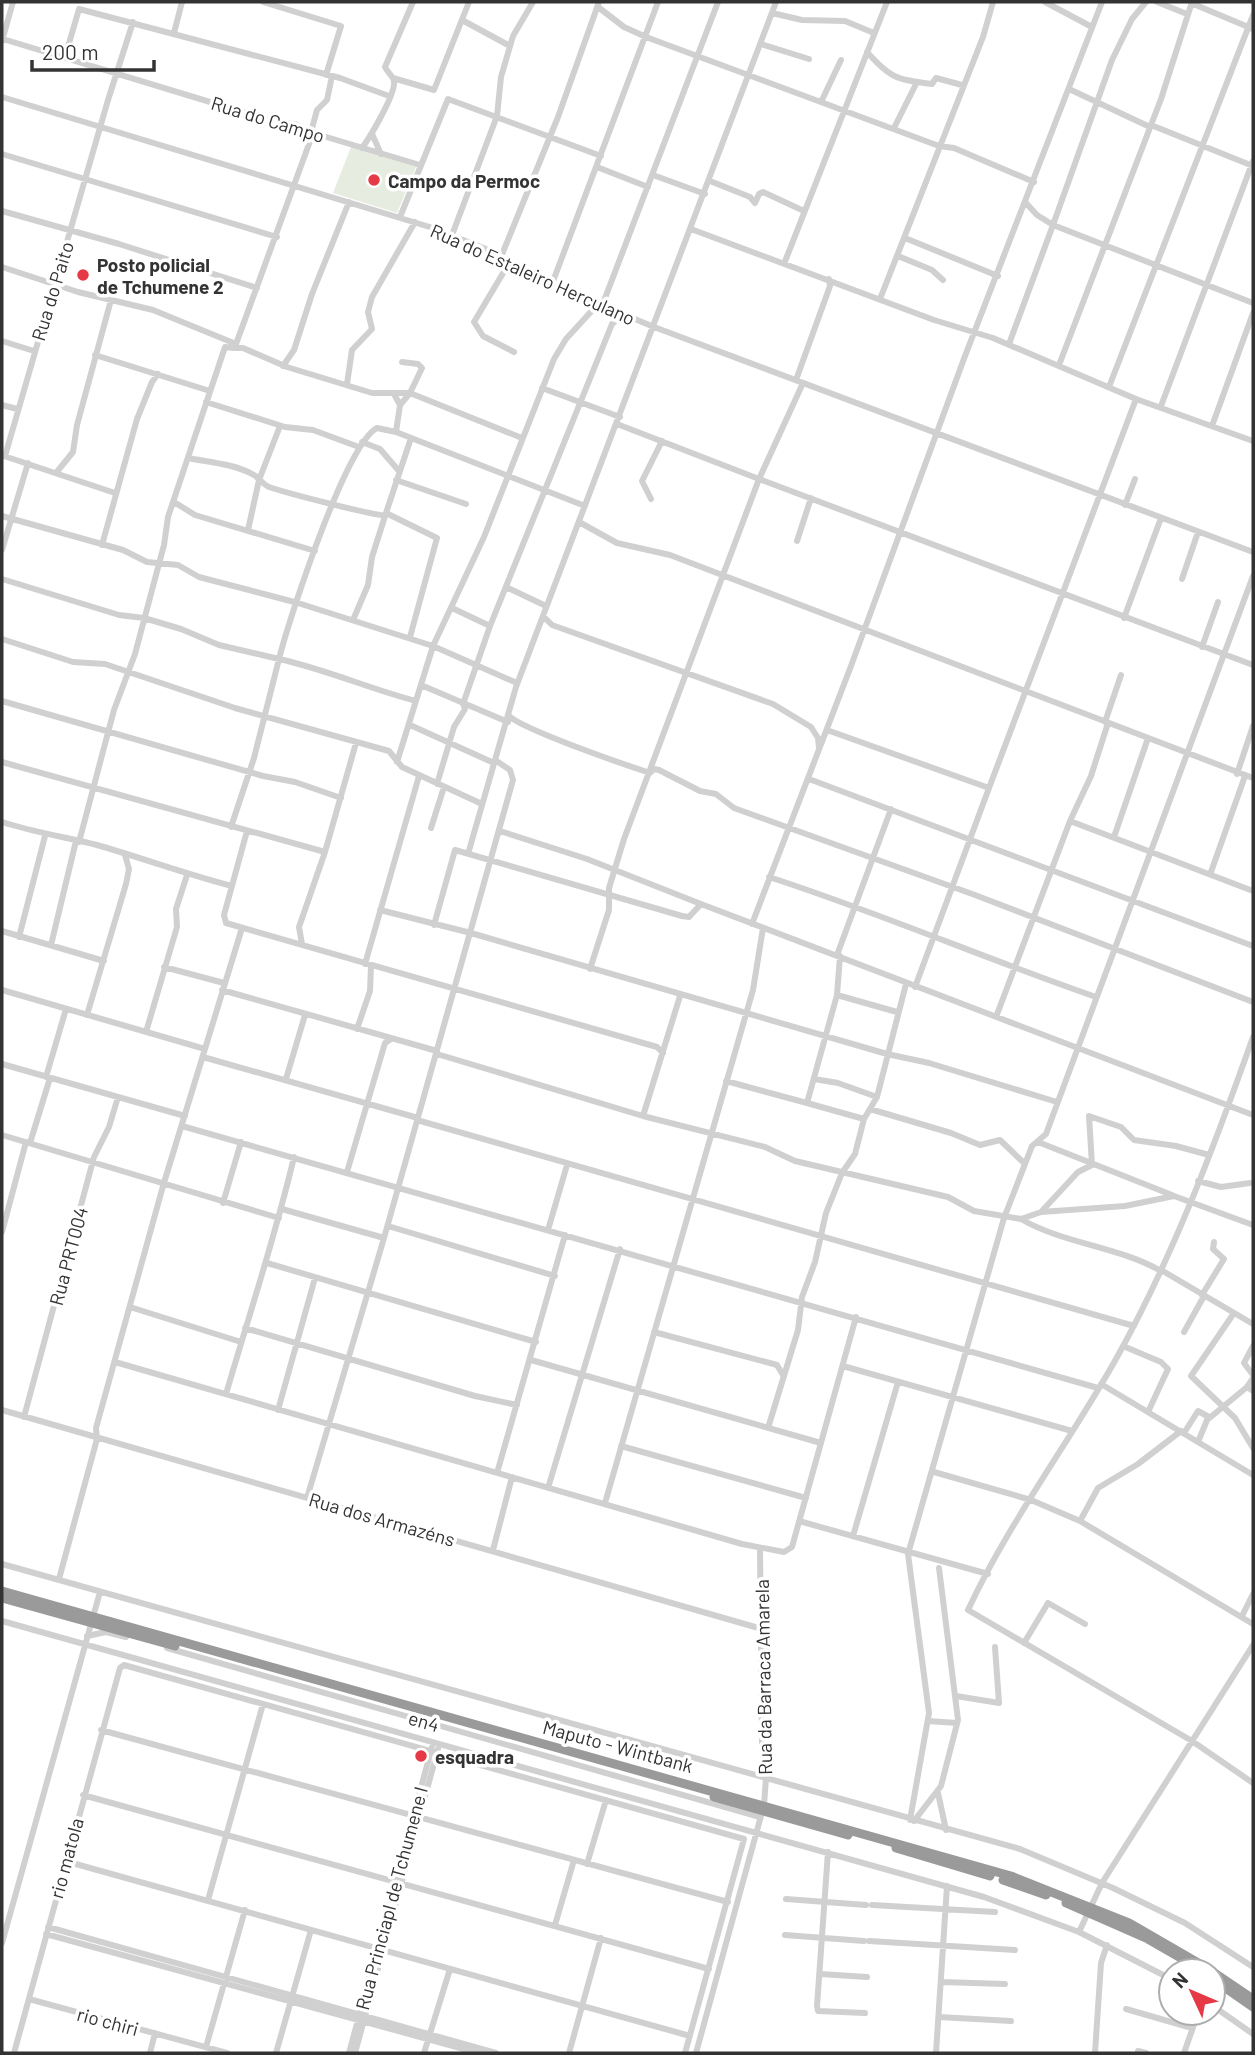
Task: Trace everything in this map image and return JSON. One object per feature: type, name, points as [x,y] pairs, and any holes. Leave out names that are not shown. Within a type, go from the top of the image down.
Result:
[{"type":"highway","name":"Maputo - Wintbank","points":[[2,1591],[93,1620],[762,1811],[1011,1875],[1151,1934],[1188,1957]]},
{"type":"highway","name":"Maputo - Wintbank","points":[[2,1598],[93,1620]]},
{"type":"highway","name":"Maputo - Wintbank","points":[[1090,1909],[1178,1957]]},
{"type":"highway","name":"Maputo - Wintbank","points":[[1227,1982],[1253,1999]]},
{"type":"highway","points":[[1227,1989],[1253,2007]]},
{"type":"street","points":[[2,41],[13,2]]},
{"type":"street","points":[[174,33],[182,2]]},
{"type":"street","points":[[238,345],[295,184],[317,110],[327,100],[329,75],[340,30],[339,25],[263,2]]},
{"type":"street","points":[[413,2],[385,67],[393,78],[434,90],[469,2]]},
{"type":"street","points":[[452,235],[497,116],[501,77],[515,31],[533,2]]},
{"type":"street","points":[[552,284],[658,2]]},
{"type":"street","points":[[397,762],[433,646],[452,608],[559,348],[603,306],[718,2]]},
{"type":"street","points":[[468,854],[517,683],[776,2]]},
{"type":"street","points":[[784,264],[887,2]]},
{"type":"street","points":[[880,299],[983,37],[993,2]]},
{"type":"street","points":[[1045,2],[1092,27]]},
{"type":"street","points":[[752,924],[819,752],[899,530],[1102,2]]},
{"type":"street","points":[[1009,344],[1099,104],[1112,60],[1132,19],[1146,2]]},
{"type":"street","points":[[1157,2],[1187,13]]},
{"type":"street","points":[[1059,365],[1151,126],[1192,3],[1251,28]]},
{"type":"street","points":[[501,257],[550,138],[599,5],[624,27],[646,37],[844,108],[939,146],[954,148],[1034,182]]},
{"type":"street","points":[[65,57],[79,9],[329,75],[389,96]]},
{"type":"street","points":[[772,13],[802,20],[845,21],[874,33]]},
{"type":"street","points":[[1109,387],[1154,264],[1251,28],[1253,15]]},
{"type":"street","points":[[462,20],[510,46]]},
{"type":"street","name":"Rua do Paito","points":[[4,456],[133,22]]},
{"type":"street","name":"Rua do Campo","points":[[2,41],[65,57],[279,123],[295,124],[312,132],[420,165]]},
{"type":"street","points":[[761,44],[809,59]]},
{"type":"street","points":[[867,52],[888,74],[917,82],[933,84],[936,78],[962,85]]},
{"type":"street","points":[[822,100],[841,61]]},
{"type":"street","points":[[362,148],[372,134],[389,96],[393,78]]},
{"type":"street","points":[[894,128],[917,82]]},
{"type":"street","points":[[1069,89],[1151,126],[1253,164],[1161,406]]},
{"type":"street","name":"Rua do Estaleiro Herculano","points":[[2,97],[295,184],[452,235],[552,284],[654,327],[1253,552]]},
{"type":"street","points":[[400,217],[446,100],[497,116],[601,156]]},
{"type":"street","points":[[372,134],[381,154]]},
{"type":"street","points":[[2,154],[277,237]]},
{"type":"street","points":[[597,167],[648,187]]},
{"type":"street","points":[[653,175],[705,194]]},
{"type":"street","points":[[710,181],[750,197],[755,203],[760,192],[765,192],[804,211]]},
{"type":"street","points":[[283,366],[294,350],[312,294],[349,202]]},
{"type":"street","points":[[1026,203],[1037,215],[1053,225],[1253,303]]},
{"type":"street","points":[[2,211],[257,288]]},
{"type":"street","points":[[347,384],[352,350],[372,329],[368,312],[375,291],[415,222]]},
{"type":"street","points":[[691,229],[830,282],[837,281],[934,320],[1009,344],[1136,399],[1253,441]]},
{"type":"street","points":[[905,239],[998,275]]},
{"type":"street","points":[[898,256],[932,270],[943,280]]},
{"type":"street","points":[[509,263],[474,322],[483,336],[514,352]]},
{"type":"street","points":[[2,267],[153,310],[283,366],[372,393],[410,393],[522,438]]},
{"type":"street","points":[[609,910],[607,895],[614,871],[685,673],[759,479],[800,381],[830,282]]},
{"type":"street","points":[[56,473],[73,452],[77,425],[111,300]]},
{"type":"street","points":[[603,306],[612,324]]},
{"type":"street","points":[[1212,426],[1253,313]]},
{"type":"street","points":[[430,828],[454,727],[465,709],[463,704],[476,665],[612,324],[623,314]]},
{"type":"street","points":[[2,341],[34,351]]},
{"type":"street","points":[[51,945],[114,710],[128,674],[160,564],[168,517],[225,347],[238,345]]},
{"type":"street","points":[[95,355],[210,391]]},
{"type":"street","points":[[396,432],[400,405],[410,393],[422,368],[418,364],[402,362]]},
{"type":"street","points":[[102,545],[115,493],[154,373]]},
{"type":"street","points":[[542,388],[759,479],[1253,665]]},
{"type":"street","points":[[394,394],[400,405]]},
{"type":"street","points":[[915,987],[1136,399]]},
{"type":"street","points":[[206,401],[280,426],[313,430],[380,449],[399,471]]},
{"type":"street","points":[[2,405],[17,409]]},
{"type":"street","points":[[248,530],[259,480],[280,426]]},
{"type":"street","points":[[231,827],[254,758],[279,659],[332,504],[360,444],[377,428],[396,432],[546,493],[585,506]]},
{"type":"street","points":[[353,620],[368,585],[372,557],[411,438]]},
{"type":"street","points":[[651,499],[642,481],[662,440]]},
{"type":"street","points":[[4,456],[115,493]]},
{"type":"street","points":[[188,458],[253,474],[268,486],[332,504],[346,505],[437,538],[410,638]]},
{"type":"street","points":[[2,550],[28,463]]},
{"type":"street","points":[[396,480],[466,505]]},
{"type":"street","points":[[1125,505],[1135,480]]},
{"type":"street","points":[[797,541],[811,498]]},
{"type":"street","points":[[174,502],[195,515],[315,551]]},
{"type":"street","points":[[2,516],[160,564],[178,565],[200,577],[423,641],[517,683]]},
{"type":"street","points":[[1124,618],[1161,519]]},
{"type":"street","points":[[579,522],[617,543],[659,552],[1249,777],[1211,872]]},
{"type":"street","points":[[1182,579],[1198,532]]},
{"type":"street","points":[[912,1821],[913,1800],[928,1721],[928,1701],[909,1551],[934,1472],[1004,1218],[1032,1146],[1046,1134],[1253,576]]},
{"type":"street","points":[[2,579],[119,615],[144,618],[193,633],[219,645],[300,662],[345,680],[416,701]]},
{"type":"street","points":[[508,588],[546,606]]},
{"type":"street","points":[[1202,647],[1218,601]]},
{"type":"street","points":[[452,608],[491,626]]},
{"type":"street","points":[[542,616],[552,625],[773,704],[811,727],[818,738],[819,752]]},
{"type":"street","points":[[539,626],[552,625]]},
{"type":"street","points":[[423,641],[438,635]]},
{"type":"street","points":[[2,639],[73,662],[105,664],[128,674],[389,751],[397,762],[419,776],[482,804]]},
{"type":"street","points":[[996,1017],[1070,821],[1091,776],[1121,675]]},
{"type":"street","points":[[421,685],[505,723],[514,722],[650,773]]},
{"type":"street","points":[[2,701],[295,782],[341,798]]},
{"type":"street","points":[[508,715],[514,722]]},
{"type":"street","points":[[307,1498],[492,861],[504,832],[502,823],[513,777],[510,770],[410,725]]},
{"type":"street","points":[[811,727],[828,726],[989,788]]},
{"type":"street","points":[[1237,774],[1253,726]]},
{"type":"street","points":[[1114,837],[1148,738]]},
{"type":"street","points":[[288,940],[299,927],[325,852],[356,743]]},
{"type":"street","points":[[2,762],[325,852]]},
{"type":"street","points":[[650,773],[654,769],[659,770],[694,789],[716,794],[734,808],[1253,1002]]},
{"type":"street","points":[[357,1029],[370,991],[368,965],[380,910],[419,776]]},
{"type":"street","points":[[808,779],[1253,946]]},
{"type":"street","points":[[807,1103],[837,995],[839,955],[891,809]]},
{"type":"street","points":[[1070,821],[1211,872],[1253,891]]},
{"type":"street","points":[[2,822],[232,886]]},
{"type":"street","points":[[247,831],[224,919],[229,925],[455,988],[566,1023],[657,1047],[665,1045]]},
{"type":"street","points":[[504,832],[839,955],[906,984],[1079,1046],[1253,1115]]},
{"type":"street","points":[[19,937],[45,836]]},
{"type":"street","points":[[434,925],[454,851],[686,917],[701,904]]},
{"type":"street","points":[[87,1015],[126,884],[129,858]]},
{"type":"street","points":[[146,1032],[177,928],[176,909],[187,875]]},
{"type":"street","points":[[769,877],[855,905],[934,939],[1096,997]]},
{"type":"street","points":[[590,969],[609,910],[619,898]]},
{"type":"street","points":[[1129,911],[1146,906]]},
{"type":"street","points":[[380,910],[471,933],[680,996],[887,1054],[929,1063],[1057,1102]]},
{"type":"street","points":[[299,927],[302,944]]},
{"type":"street","points":[[59,1578],[97,1439],[96,1428],[163,1186],[242,928]]},
{"type":"street","points":[[606,1503],[745,1013],[764,938],[763,928]]},
{"type":"street","points":[[2,931],[104,961]]},
{"type":"street","points":[[764,938],[775,933]]},
{"type":"street","points":[[164,967],[305,1016],[357,1029],[643,1116],[765,1147],[790,1159],[948,1197],[974,1211],[1004,1218],[1021,1219],[1041,1212],[1125,1206],[1174,1196]]},
{"type":"street","points":[[768,1428],[800,1321],[801,1302],[825,1213],[842,1173],[855,1154],[864,1119],[877,1097],[906,984]]},
{"type":"street","points":[[2,990],[146,1032],[286,1079],[567,1165],[820,1237],[854,1243],[897,1260],[1134,1326]]},
{"type":"street","points":[[837,995],[897,1012]]},
{"type":"street","points":[[643,1116],[680,996]]},
{"type":"street","points":[[2,1232],[66,1009]]},
{"type":"street","points":[[286,1079],[305,1016]]},
{"type":"street","points":[[1253,1037],[1191,1202],[1134,1326],[969,1611],[1192,1741],[1253,1783]]},
{"type":"street","points":[[347,1172],[385,1039]]},
{"type":"street","points":[[657,1047],[663,1053]]},
{"type":"street","points":[[2,1064],[184,1116]]},
{"type":"street","points":[[814,1079],[838,1083],[877,1097]]},
{"type":"street","points":[[726,1081],[864,1119]]},
{"type":"street","name":"Rua PRT004","points":[[24,1417],[93,1164],[118,1097]]},
{"type":"street","points":[[407,1114],[422,1106]]},
{"type":"street","points":[[870,1109],[951,1133],[980,1145],[1000,1140],[1025,1164]]},
{"type":"street","points":[[1092,1163],[1089,1116],[1121,1127],[1134,1140],[1176,1146],[1209,1155]]},
{"type":"street","points":[[182,1126],[1099,1386],[1183,1432],[1253,1475]]},
{"type":"street","points":[[2,1135],[279,1219]]},
{"type":"street","points":[[223,1203],[240,1142]]},
{"type":"street","points":[[1038,1142],[1253,1225]]},
{"type":"street","points":[[226,1394],[267,1263],[294,1157]]},
{"type":"street","points":[[1041,1212],[1078,1172],[1092,1163]]},
{"type":"street","points":[[548,1230],[567,1165]]},
{"type":"street","points":[[1198,1181],[1222,1187],[1250,1184]]},
{"type":"street","points":[[2,1191],[12,1194]]},
{"type":"street","points":[[282,1209],[384,1238]]},
{"type":"street","points":[[1021,1219],[1037,1228],[1125,1255],[1161,1271],[1253,1324]]},
{"type":"street","points":[[387,1226],[555,1276]]},
{"type":"street","points":[[497,1473],[565,1235]]},
{"type":"street","points":[[1184,1332],[1224,1259],[1213,1249],[1214,1242]]},
{"type":"street","points":[[548,1488],[620,1249]]},
{"type":"street","points":[[267,1263],[536,1342]]},
{"type":"street","points":[[278,1410],[315,1278]]},
{"type":"street","points":[[131,1307],[241,1342]]},
{"type":"street","points":[[1234,1312],[1192,1375],[1235,1418],[1253,1448]]},
{"type":"street","points":[[116,1362],[548,1488],[760,1548],[787,1552],[806,1498],[856,1317]]},
{"type":"street","points":[[245,1328],[517,1405]]},
{"type":"street","points":[[654,1332],[777,1365],[788,1359]]},
{"type":"street","points":[[1123,1346],[1161,1362],[1168,1369],[1148,1412]]},
{"type":"street","points":[[1195,1440],[1209,1417],[1250,1389],[1253,1376],[1244,1363],[1253,1346]]},
{"type":"street","points":[[531,1360],[821,1443]]},
{"type":"street","points":[[777,1365],[783,1375]]},
{"type":"street","points":[[843,1366],[1072,1431]]},
{"type":"street","points":[[853,1536],[898,1382]]},
{"type":"street","name":"Rua dos Armazéns","points":[[2,1410],[762,1629]]},
{"type":"street","points":[[1080,1521],[1098,1488],[1139,1464],[1183,1432],[1198,1411],[1209,1417]]},
{"type":"street","points":[[621,1446],[806,1498]]},
{"type":"street","points":[[934,1472],[1031,1500],[1080,1521],[1253,1624]]},
{"type":"street","points":[[492,1550],[512,1477]]},
{"type":"street","points":[[799,1521],[988,1574]]},
{"type":"street","name":"Rua da Barraca Amarela","points":[[696,2053],[762,1811],[766,1778],[762,1745],[760,1548]]},
{"type":"street","points":[[2,1564],[912,1821],[1020,1849],[1102,1883],[1185,1923],[1253,1967]]},
{"type":"street","points":[[939,1568],[956,1696],[957,1723],[938,1793],[946,1830]]},
{"type":"street","points":[[2,1943],[100,1591]]},
{"type":"street","points":[[1242,1616],[1253,1594]]},
{"type":"street","points":[[1024,1643],[1048,1603],[1086,1624]]},
{"type":"street","points":[[2,1621],[744,1839],[685,2053]]},
{"type":"street","name":"en4","points":[[87,1636],[106,1632],[133,1638],[762,1811]]},
{"type":"street","points":[[1079,1933],[1102,1883],[1253,1644]]},
{"type":"street","points":[[956,1696],[999,1703],[995,1647]]},
{"type":"street","name":"rio matola","points":[[14,2053],[120,1668],[124,1665],[263,1704]]},
{"type":"street","points":[[208,1900],[263,1704],[756,1832],[947,1886],[1079,1933],[1157,1972]]},
{"type":"street","points":[[928,1721],[957,1723]]},
{"type":"street","points":[[102,1730],[728,1902]]},
{"type":"street","name":"Rua Princiapl de Tchumene I","points":[[349,2053],[436,1747]]},
{"type":"street","points":[[912,1821],[938,1793]]},
{"type":"street","points":[[83,1795],[709,1969]]},
{"type":"street","points":[[587,1864],[606,1800]]},
{"type":"street","points":[[889,1814],[900,1813],[913,1800]]},
{"type":"street","points":[[828,1853],[818,2011],[865,2012]]},
{"type":"street","points":[[555,1925],[574,1860]]},
{"type":"street","points":[[65,1861],[450,1969],[582,2003],[690,2036]]},
{"type":"street","points":[[943,2053],[936,2053],[947,1886]]},
{"type":"street","points":[[786,1899],[995,1912]]},
{"type":"street","points":[[206,2047],[245,1910]]},
{"type":"street","points":[[276,2053],[311,1930]]},
{"type":"street","points":[[47,1931],[361,2017],[480,2053]]},
{"type":"street","points":[[785,1936],[1015,1950]]},
{"type":"street","points":[[569,2053],[601,1938]]},
{"type":"street","points":[[1095,2053],[1101,1963],[1107,1945]]},
{"type":"street","points":[[424,2053],[450,1969]]},
{"type":"street","points":[[820,1974],[867,1977]]},
{"type":"street","points":[[941,1982],[1005,1984]]},
{"type":"street","name":"rio chiri","points":[[29,1999],[227,2053]]},
{"type":"street","points":[[1126,2009],[1192,2028],[1184,2053]]},
{"type":"street","points":[[1227,2016],[1253,2034]]},
{"type":"street","name":"Rua Princiapl de Tchumene I","points":[[355,2053],[361,2017]]},
{"type":"street","points":[[939,2017],[1011,2021]]},
{"type":"street","points":[[150,2053],[155,2033]]},
{"type":"street","points":[[429,2037],[496,2053]]},
{"type":"shaded area","name":"Campo da Permoc","points":[[351,147],[416,167],[397,213],[333,193]]},
{"type":"place","name":"Campo da Permoc","points":[[374,180]]},
{"type":"place","name":"Posto policial de Tchumene 2","points":[[83,275]]},
{"type":"place","name":"esquadra","points":[[421,1756]]}]
